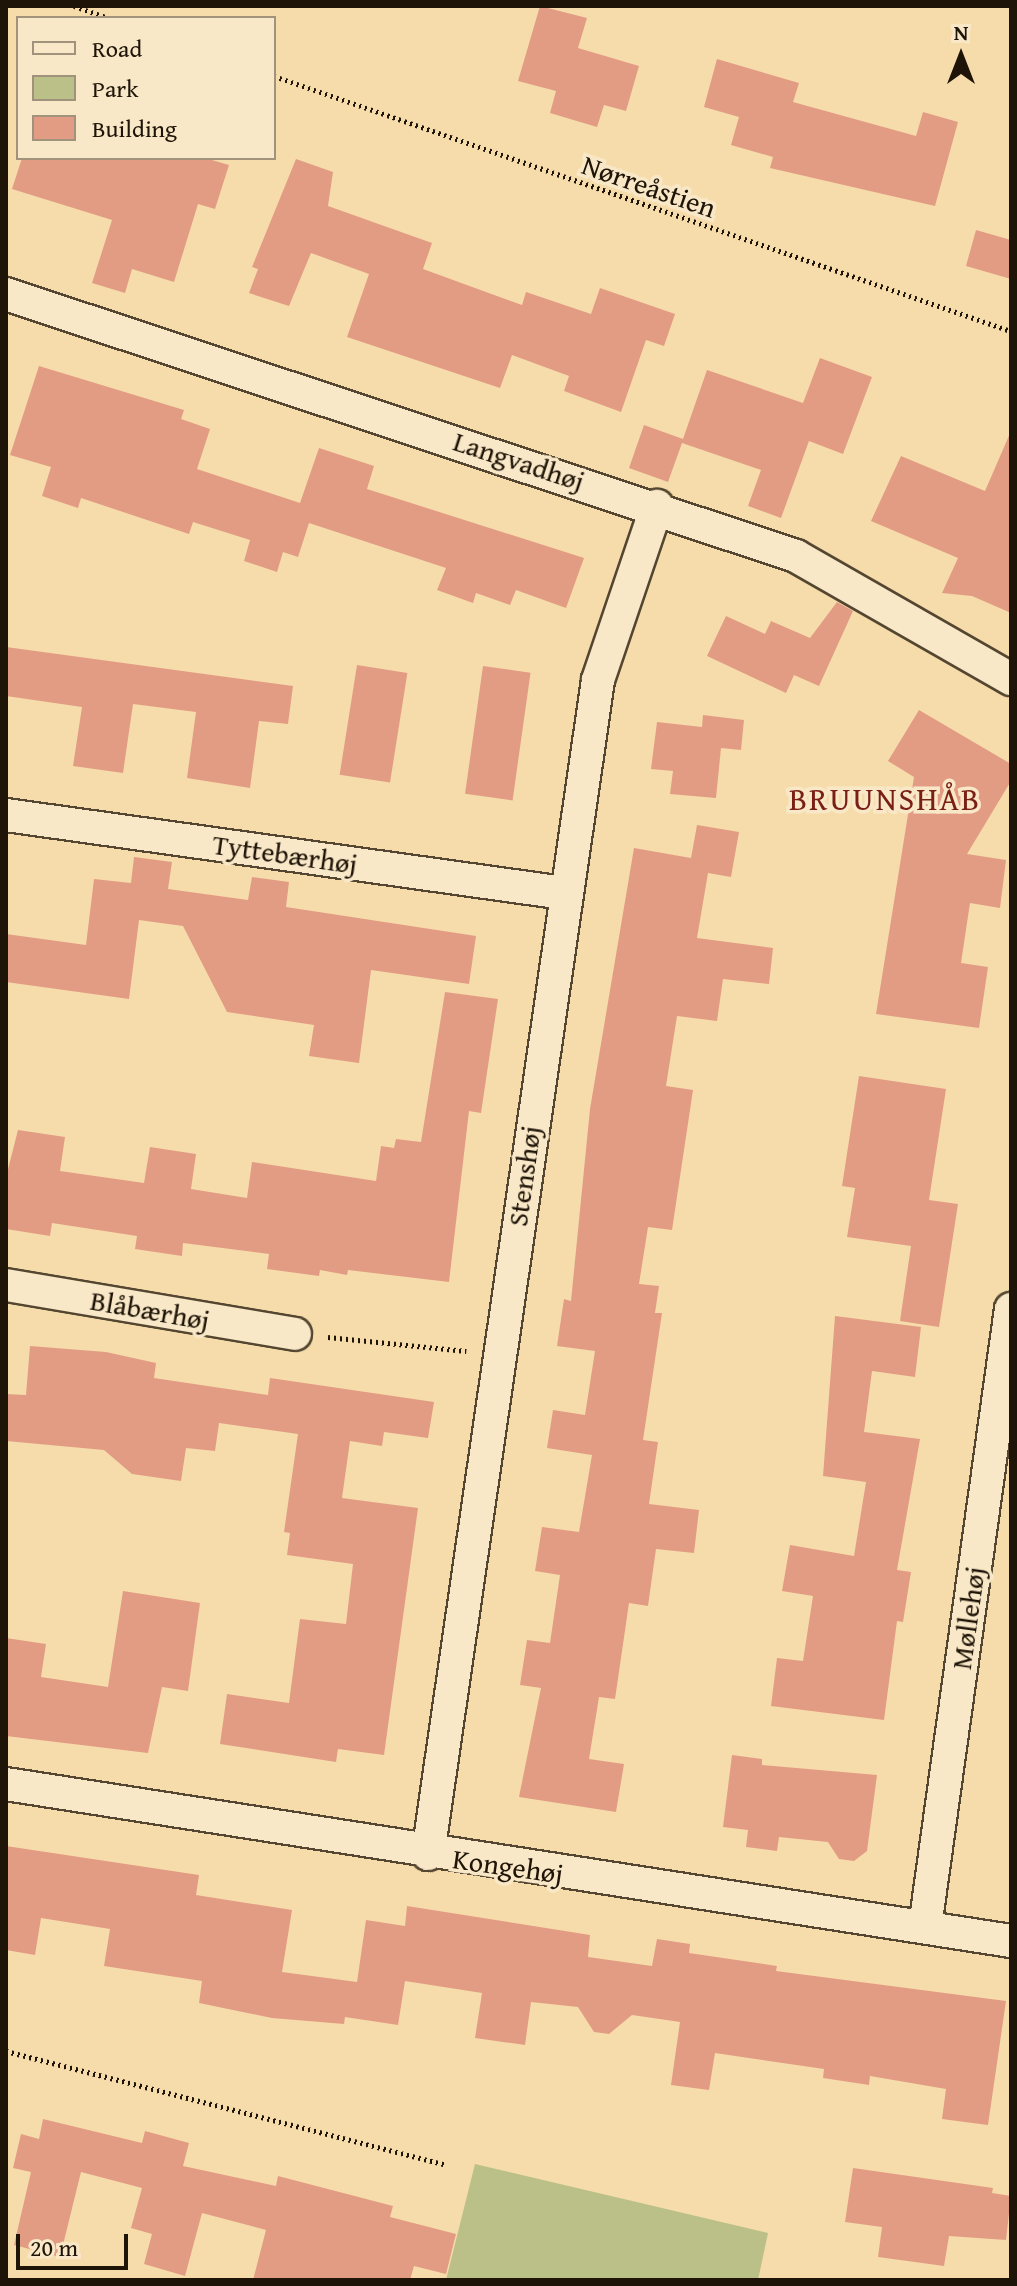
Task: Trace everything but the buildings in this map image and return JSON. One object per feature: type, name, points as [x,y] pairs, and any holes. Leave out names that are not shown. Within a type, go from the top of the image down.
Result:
[{"type":"street","name":"Langvadhøj","points":[[6,294],[657,506],[796,556],[1011,679]]},
{"type":"street","name":"Stenshøj","points":[[428,1854],[564,893],[598,680],[657,506]]},
{"type":"street","name":"Tyttebærhøj","points":[[6,815],[564,893]]},
{"type":"street","name":"Blåbærhøj","points":[[6,1285],[295,1334]]},
{"type":"street","name":"Møllehøj","points":[[925,1927],[1011,1309]]},
{"type":"street","name":"Kongehøj","points":[[6,1784],[428,1854],[1011,1941]]},
{"type":"path","points":[[74,6],[103,16]]},
{"type":"path","name":"Nørreåstien","points":[[276,77],[1011,331]]},
{"type":"path","points":[[295,1334],[499,1354]]},
{"type":"path","points":[[6,2051],[446,2165]]},
{"type":"green space","points":[[475,2164],[768,2233],[758,2280],[446,2280]]},
{"type":"district","name":"BRUUNSHÅB","points":[[885,799]]}]
